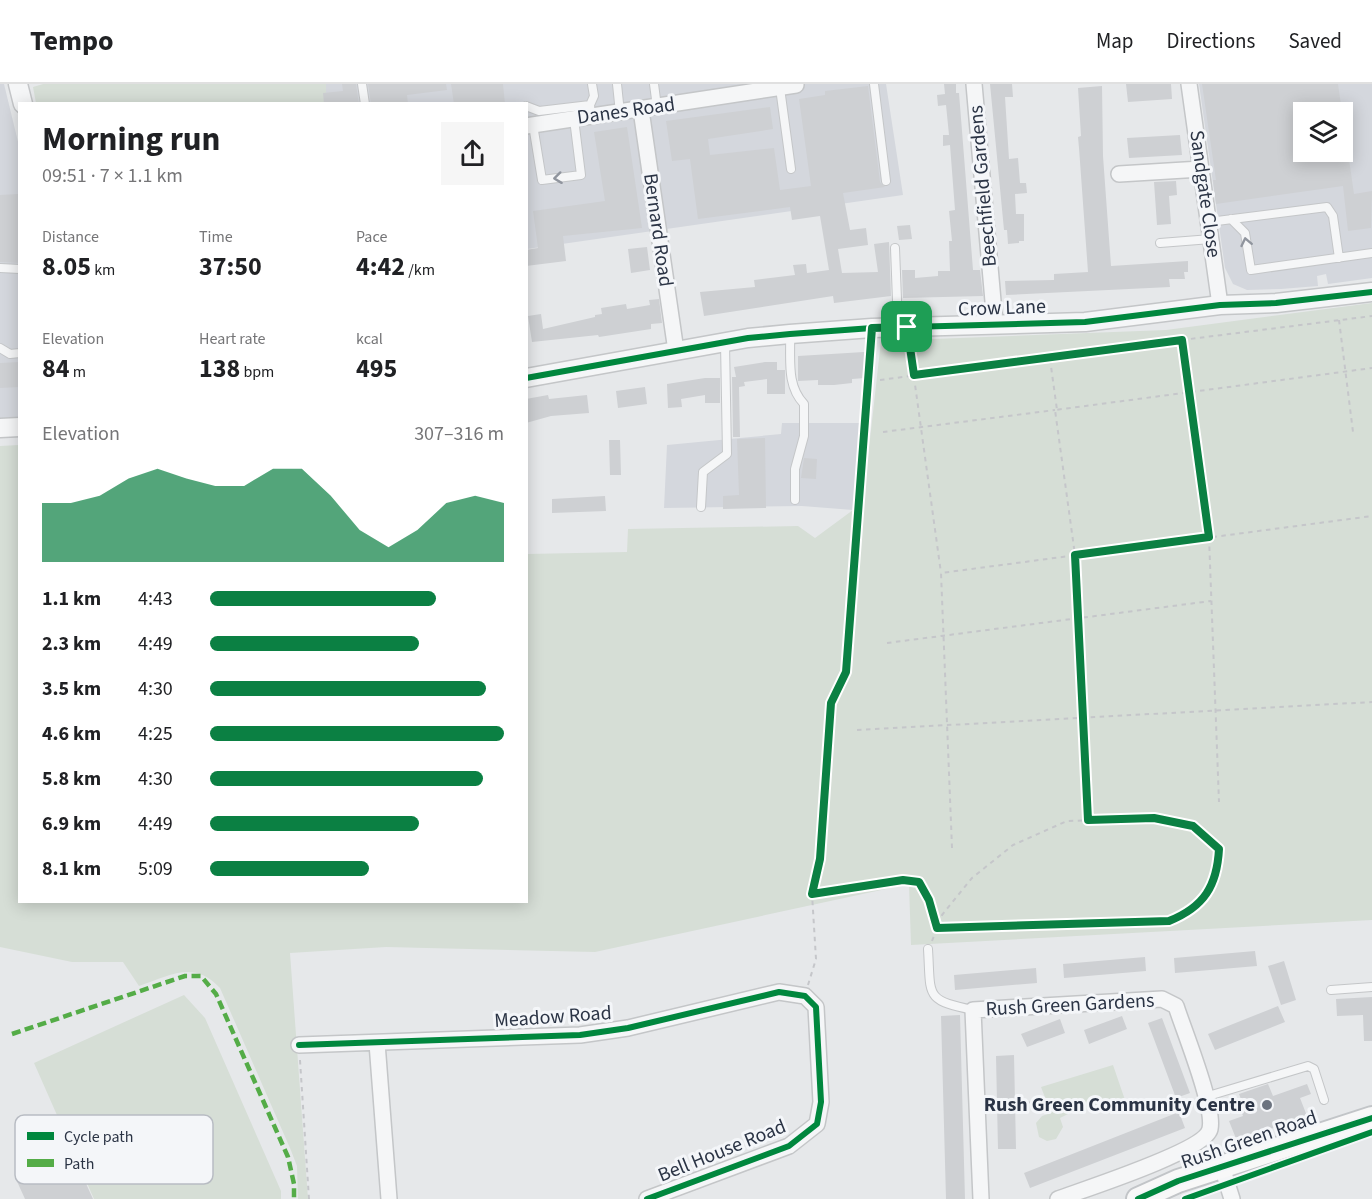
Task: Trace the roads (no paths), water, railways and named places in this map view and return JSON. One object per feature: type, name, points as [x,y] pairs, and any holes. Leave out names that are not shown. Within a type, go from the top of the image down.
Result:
[{"type":"main road","name":"Rush Green Road","points":[[1138,1199],[1178,1181],[1372,1118]]},
{"type":"street","points":[[18,84],[22,102]]},
{"type":"street","name":"Beechfield Gardens","points":[[974,84],[995,324]]},
{"type":"street","name":"Sandgate Close","points":[[1190,84],[1220,305]]},
{"type":"street","name":"Danes Road","points":[[530,126],[574,119],[590,111],[620,113],[793,86]]},
{"type":"street","name":"Bernard Road","points":[[641,110],[676,351]]},
{"type":"street","points":[[1119,174],[1201,169]]},
{"type":"street","name":"Crow Lane","points":[[528,378],[725,342],[790,334],[872,328],[1085,322],[1220,305],[1275,303],[1372,292]]},
{"type":"street","points":[[0,428],[18,427]]},
{"type":"street","name":"Meadow Road","points":[[299,1045],[580,1035],[628,1028],[779,992],[805,996]]},
{"type":"street","name":"Bell House Road","points":[[646,1199],[789,1146],[817,1124],[821,1102],[816,1007],[805,996]]},
{"type":"street","name":"Rush Green Gardens","points":[[981,1199],[973,1010],[1162,999],[1176,1006],[1210,1112],[1210,1131],[1201,1142],[1170,1157],[1058,1199]]},
{"type":"street","points":[[377,1043],[389,1199]]},
{"type":"street","points":[[1170,1157],[1178,1181]]},
{"type":"street","points":[[1222,1167],[1232,1199]]},
{"type":"lane","points":[[362,84],[365,102]]},
{"type":"lane","points":[[528,107],[539,111],[590,111],[594,96],[592,84]]},
{"type":"lane","points":[[617,84],[620,113]]},
{"type":"lane","points":[[654,84],[657,107]]},
{"type":"lane","points":[[874,84],[886,181]]},
{"type":"lane","points":[[791,169],[793,86]]},
{"type":"lane","points":[[530,126],[542,180],[581,175],[574,119]]},
{"type":"lane","points":[[1209,222],[1326,207],[1333,216],[1339,258]]},
{"type":"lane","points":[[1231,219],[1245,233],[1251,270],[1372,253]]},
{"type":"lane","points":[[1160,243],[1211,239]]},
{"type":"lane","points":[[895,249],[902,327]]},
{"type":"lane","points":[[0,268],[18,268]]},
{"type":"lane","points":[[790,334],[791,380],[795,394],[804,404],[804,436],[795,469],[795,500]]},
{"type":"lane","points":[[701,507],[703,472],[727,454],[725,342]]},
{"type":"lane","points":[[0,348],[10,354],[18,353]]},
{"type":"lane","points":[[928,950],[931,991],[941,1004],[973,1010]]},
{"type":"lane","points":[[1331,990],[1372,987]]},
{"type":"lane","points":[[1205,1097],[1308,1066],[1314,1069],[1324,1100]]},
{"type":"place","name":"Rush Green Community Centre","points":[[1267,1105]]}]
